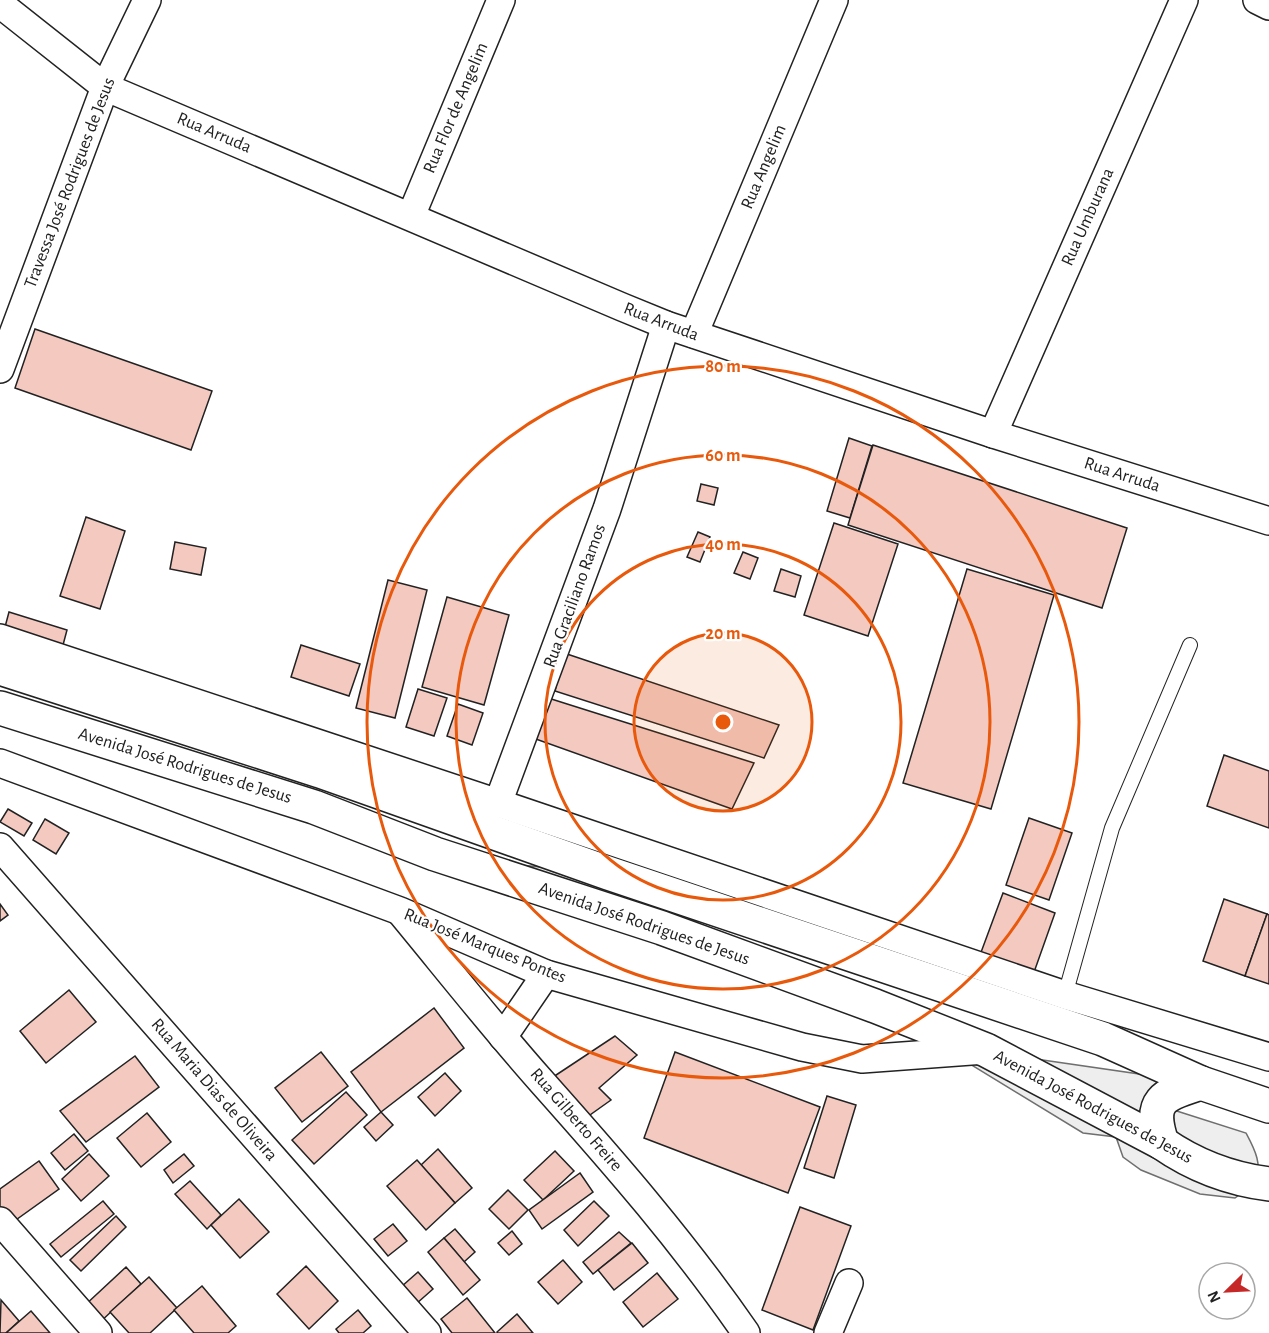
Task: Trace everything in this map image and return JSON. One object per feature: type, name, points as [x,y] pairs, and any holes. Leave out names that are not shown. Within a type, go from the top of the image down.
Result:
[{"type":"main road","name":"Avenida José Rodrigues de Jesus","points":[[0,668],[320,771],[608,873],[1084,1017],[1201,1083],[1269,1106]]},
{"type":"main road","name":"Avenida José Rodrigues de Jesus","points":[[0,708],[314,807],[435,854],[662,928],[875,1006],[986,1050],[1162,1143],[1182,1156],[1223,1175],[1242,1181],[1269,1184]]},
{"type":"main road","points":[[1162,1143],[1155,1121],[1159,1104],[1172,1092],[1201,1083]]},
{"type":"street","name":"Travessa José Rodrigues de Jesus","points":[[0,369],[105,87],[147,0]]},
{"type":"street","name":"Rua Flor de Angelim","points":[[411,216],[501,0]]},
{"type":"street","name":"Rua Angelim","points":[[694,334],[834,0]]},
{"type":"street","name":"Rua Umburana","points":[[993,434],[1184,0]]},
{"type":"street","points":[[1257,0],[1269,6]]},
{"type":"street","name":"Rua Arruda","points":[[0,4],[105,87],[666,325],[993,434],[1269,521]]},
{"type":"street","name":"Rua Graciliano Ramos","points":[[498,803],[607,509],[666,325]]},
{"type":"street","points":[[0,638],[498,803],[1084,1017],[1269,1057]]},
{"type":"street","name":"Rua José Marques Pontes","points":[[0,763],[400,911],[546,974],[802,1047],[862,1059],[986,1050]]},
{"type":"street","points":[[433,811],[498,803]]},
{"type":"street","name":"Rua Maria Dias de Oliveira","points":[[0,848],[427,1333]]},
{"type":"street","name":"Rua Gilberto Freire","points":[[400,911],[503,1037],[679,1240],[746,1333]]},
{"type":"street","points":[[503,1037],[546,974]]},
{"type":"street","points":[[0,1221],[98,1333]]},
{"type":"street","points":[[828,1333],[849,1283]]},
{"type":"lane","points":[[1084,1017],[1112,828],[1190,645]]},
{"type":"shaded area","points":[[476,861],[608,873],[783,970],[1022,1057],[1201,1083],[1158,1105],[1246,1133],[1257,1157],[1257,1177],[1248,1189],[1235,1198],[1200,1194],[1141,1170],[1123,1157],[1116,1137],[1083,1133],[875,1006]]},
{"type":"building","points":[[35,329],[212,391],[191,450],[15,388]]},
{"type":"building","points":[[849,438],[872,446],[850,518],[827,511]]},
{"type":"building","points":[[873,445],[1127,528],[1102,608],[848,525]]},
{"type":"building","points":[[701,484],[718,488],[714,505],[697,501]]},
{"type":"building","points":[[86,517],[125,531],[100,609],[60,596]]},
{"type":"building","points":[[834,523],[898,544],[868,636],[804,615]]},
{"type":"building","points":[[698,532],[710,537],[700,562],[687,557]]},
{"type":"building","points":[[175,542],[206,548],[201,575],[170,569]]},
{"type":"building","points":[[743,552],[758,558],[750,579],[734,573]]},
{"type":"building","points":[[781,569],[801,576],[795,597],[774,591]]},
{"type":"building","points":[[967,569],[1054,595],[991,809],[903,783]]},
{"type":"building","points":[[388,580],[427,590],[395,718],[356,708]]},
{"type":"building","points":[[447,597],[509,615],[484,705],[422,687]]},
{"type":"building","points":[[9,612],[67,630],[63,645],[5,627]]},
{"type":"building","points":[[301,645],[360,664],[349,696],[291,677]]},
{"type":"building","points":[[564,653],[779,725],[764,758],[555,691]]},
{"type":"building","points":[[418,689],[447,698],[434,736],[406,727]]},
{"type":"building","points":[[545,697],[754,763],[732,809],[533,738]]},
{"type":"building","points":[[458,704],[483,713],[472,745],[447,736]]},
{"type":"building","points":[[1224,755],[1269,771],[1269,828],[1207,806]]},
{"type":"building","points":[[8,809],[32,823],[24,836],[0,822]]},
{"type":"building","points":[[1029,818],[1072,833],[1049,900],[1006,885]]},
{"type":"building","points":[[45,819],[69,833],[56,854],[33,840]]},
{"type":"building","points":[[1003,893],[1055,913],[1033,975],[980,955]]},
{"type":"building","points":[[1224,899],[1267,914],[1245,976],[1203,961]]},
{"type":"building","points":[[0,904],[8,915],[0,921]]},
{"type":"building","points":[[1267,914],[1269,915],[1269,984],[1245,976]]},
{"type":"building","points":[[69,990],[96,1022],[46,1063],[20,1031]]},
{"type":"building","points":[[434,1008],[464,1048],[381,1112],[351,1072]]},
{"type":"building","points":[[615,1036],[637,1055],[599,1088],[611,1100],[580,1122],[544,1083]]},
{"type":"building","points":[[321,1052],[348,1086],[302,1122],[275,1088]]},
{"type":"building","points":[[675,1052],[820,1107],[788,1193],[644,1138]]},
{"type":"building","points":[[135,1056],[159,1087],[86,1142],[60,1111]]},
{"type":"building","points":[[445,1073],[461,1091],[435,1116],[418,1097]]},
{"type":"building","points":[[346,1092],[367,1115],[314,1164],[292,1140]]},
{"type":"building","points":[[827,1096],[856,1105],[834,1178],[804,1168]]},
{"type":"building","points":[[381,1112],[393,1125],[376,1141],[364,1127]]},
{"type":"building","points":[[147,1113],[171,1142],[141,1167],[117,1138]]},
{"type":"building","points":[[74,1134],[88,1151],[65,1170],[51,1153]]},
{"type":"building","points":[[438,1149],[472,1188],[455,1203],[421,1165]]},
{"type":"building","points":[[555,1151],[574,1171],[543,1200],[524,1180]]},
{"type":"building","points":[[89,1154],[109,1176],[81,1201],[62,1179]]},
{"type":"building","points":[[184,1154],[194,1166],[173,1183],[164,1170]]},
{"type":"building","points":[[417,1160],[455,1203],[426,1230],[387,1186]]},
{"type":"building","points":[[39,1161],[59,1189],[6,1227],[0,1218],[0,1189]]},
{"type":"building","points":[[580,1173],[593,1192],[542,1229],[529,1210]]},
{"type":"building","points":[[190,1181],[221,1215],[207,1229],[175,1194]]},
{"type":"building","points":[[508,1190],[528,1210],[509,1229],[489,1209]]},
{"type":"building","points":[[239,1199],[269,1232],[240,1258],[211,1225]]},
{"type":"building","points":[[103,1201],[114,1214],[61,1257],[50,1244]]},
{"type":"building","points":[[594,1201],[609,1216],[578,1246],[564,1230]]},
{"type":"building","points":[[800,1207],[851,1226],[813,1330],[762,1310]]},
{"type":"building","points":[[116,1216],[126,1227],[81,1271],[70,1260]]},
{"type":"building","points":[[393,1224],[407,1241],[388,1256],[374,1239]]},
{"type":"building","points":[[455,1229],[475,1252],[464,1262],[444,1238]]},
{"type":"building","points":[[512,1231],[522,1244],[509,1255],[498,1243]]},
{"type":"building","points":[[619,1232],[631,1243],[593,1274],[583,1262]]},
{"type":"building","points":[[444,1238],[480,1280],[463,1295],[428,1252]]},
{"type":"building","points":[[632,1243],[648,1263],[614,1290],[598,1270]]},
{"type":"building","points":[[563,1260],[582,1282],[558,1304],[538,1282]]},
{"type":"building","points":[[306,1266],[338,1301],[309,1329],[277,1294]]},
{"type":"building","points":[[126,1267],[141,1284],[98,1324],[83,1307]]},
{"type":"building","points":[[418,1272],[433,1289],[416,1304],[401,1287]]},
{"type":"building","points":[[657,1273],[678,1299],[643,1327],[623,1302]]},
{"type":"building","points":[[149,1277],[177,1308],[150,1333],[129,1333],[110,1312]]},
{"type":"building","points":[[202,1286],[236,1326],[228,1333],[194,1333],[174,1310]]},
{"type":"building","points":[[467,1298],[495,1333],[452,1333],[441,1319]]},
{"type":"building","points":[[1,1300],[19,1321],[6,1333],[0,1333]]},
{"type":"building","points":[[358,1310],[371,1326],[363,1333],[339,1333],[336,1329]]},
{"type":"building","points":[[31,1311],[50,1333],[6,1333]]},
{"type":"building","points":[[517,1314],[533,1333],[497,1333],[497,1332]]}]
